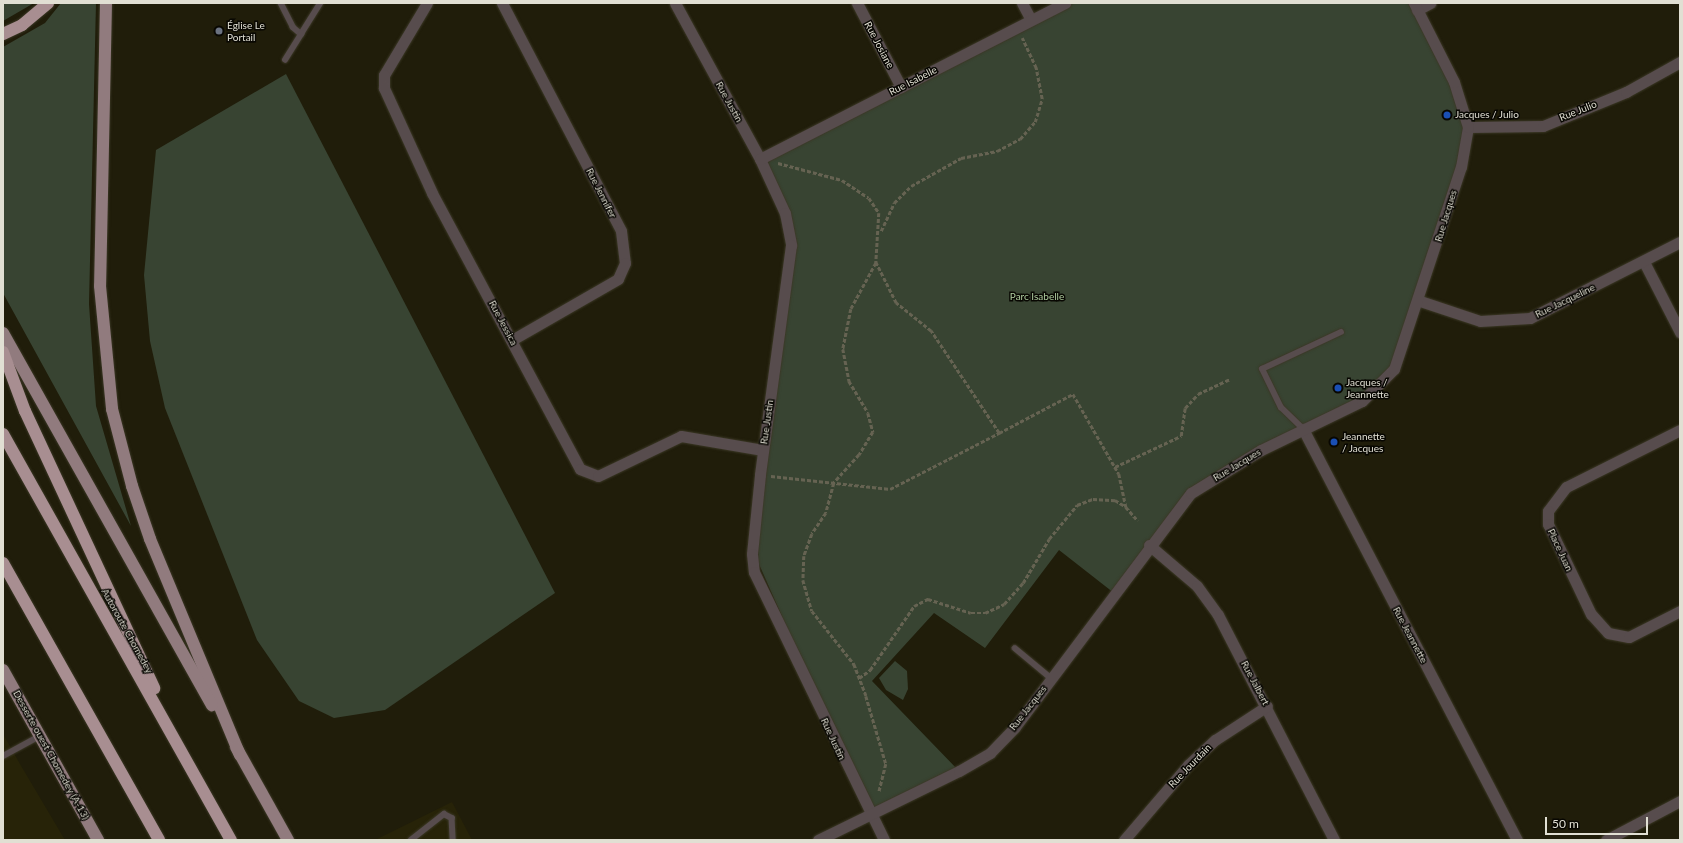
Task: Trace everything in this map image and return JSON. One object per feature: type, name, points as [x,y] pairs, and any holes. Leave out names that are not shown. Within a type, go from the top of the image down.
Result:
[{"type":"highway","points":[[3,34],[22,25],[48,3]]},
{"type":"highway","points":[[3,352],[25,411],[187,762]]},
{"type":"highway","name":"Autoroute Chomedey","points":[[3,434],[231,840]]},
{"type":"highway","points":[[3,563],[159,840]]},
{"type":"main road","points":[[106,3],[100,280],[102,330],[112,409],[141,513],[240,755]]},
{"type":"main road","points":[[3,333],[288,840]]},
{"type":"main road","name":"Desserte ouest Chomedey (A-13)","points":[[3,670],[98,840]]},
{"type":"street","name":"Rue Jessica","points":[[427,3],[384,75],[384,88],[432,193],[580,469],[598,476],[681,436],[763,450]]},
{"type":"street","name":"Rue Jennifer","points":[[502,3],[621,231],[625,263],[618,279],[512,340]]},
{"type":"street","name":"Rue Justin","points":[[675,3],[760,158],[785,213],[790,245],[760,475],[752,554],[754,572],[870,815],[884,840]]},
{"type":"street","name":"Rue Josiane","points":[[857,3],[901,87]]},
{"type":"street","points":[[1022,3],[1031,20]]},
{"type":"street","name":"Rue Isabelle","points":[[760,158],[1065,3]]},
{"type":"street","points":[[1415,6],[1430,3]]},
{"type":"street","name":"Rue Jacques","points":[[818,840],[990,753],[1015,727],[1149,545],[1191,493],[1260,450],[1362,401],[1381,385],[1403,351],[1420,301],[1461,167],[1468,126],[1454,82],[1415,6]]},
{"type":"street","name":"Rue Julio","points":[[1468,126],[1543,126],[1626,92],[1680,62]]},
{"type":"street","name":"Rue Jacqueline","points":[[1420,301],[1480,321],[1530,318],[1644,262],[1680,242]]},
{"type":"street","points":[[1644,262],[1680,332]]},
{"type":"street","name":"Rue Jeannette","points":[[1304,429],[1518,840]]},
{"type":"street","name":"Place Juan","points":[[1680,430],[1566,487],[1548,511],[1548,524],[1590,614],[1608,633],[1629,637],[1680,611]]},
{"type":"street","name":"Rue Jalbert","points":[[1149,545],[1197,586],[1218,614],[1267,706],[1330,838]]},
{"type":"street","name":"Rue Jourdain","points":[[1124,840],[1194,760],[1215,740],[1267,706]]},
{"type":"street","points":[[1606,840],[1680,801]]},
{"type":"lane","points":[[281,3],[293,27],[301,34]]},
{"type":"lane","points":[[285,60],[320,3]]},
{"type":"lane","points":[[1304,429],[1281,408],[1262,369],[1341,332]]},
{"type":"lane","points":[[1015,648],[1051,678]]},
{"type":"lane","points":[[3,756],[40,736]]},
{"type":"lane","points":[[411,840],[444,814],[452,818],[453,840]]},
{"type":"path","points":[[879,792],[886,764],[859,678],[854,664],[812,611],[803,580],[804,556],[812,534],[826,513],[834,483],[859,455],[873,432],[868,413],[849,381],[843,349],[851,309],[876,263],[881,232],[894,203],[911,186],[961,158],[997,151],[1020,139],[1035,122],[1042,99],[1036,68],[1017,28]]},
{"type":"path","points":[[760,158],[842,180],[870,198],[879,213],[881,232]]},
{"type":"path","points":[[876,263],[896,303],[931,331],[999,433]]},
{"type":"path","points":[[1115,467],[1181,436],[1185,408],[1198,394],[1230,379]]},
{"type":"path","points":[[760,475],[890,489],[1073,394],[1115,467],[1126,507]]},
{"type":"path","points":[[859,678],[870,670],[914,606],[928,598],[971,613],[985,613],[1004,604],[1023,583],[1049,539],[1077,505],[1093,499],[1115,500],[1126,507],[1138,522]]},
{"type":"shaded area","points":[[3,734],[20,764],[65,840],[3,840]]},
{"type":"shaded area","points":[[452,802],[472,840],[375,840]]},
{"type":"green space","points":[[3,3],[34,3],[3,21]]},
{"type":"green space","points":[[61,3],[96,3],[89,304],[96,406],[131,526],[3,293],[3,47],[45,23]]},
{"type":"green space","name":"Parc Isabelle","points":[[1065,3],[1414,3],[1468,127],[1420,301],[1381,385],[1191,493],[1114,593],[1059,550],[985,648],[934,613],[872,681],[959,771],[871,818],[758,562],[760,475],[790,245],[760,159]]},
{"type":"green space","points":[[286,74],[555,593],[385,710],[334,718],[299,701],[257,640],[165,408],[150,341],[144,275],[156,150]]},
{"type":"green space","points":[[895,661],[907,671],[908,689],[903,700],[886,690],[879,678]]},
{"type":"place","name":"Église Le Portail","points":[[219,31]]},
{"type":"place","name":"Jacques / Julio","points":[[1447,115]]},
{"type":"place","name":"Jacques / Jeannette","points":[[1338,388]]},
{"type":"place","name":"Jeannette / Jacques","points":[[1334,442]]}]
